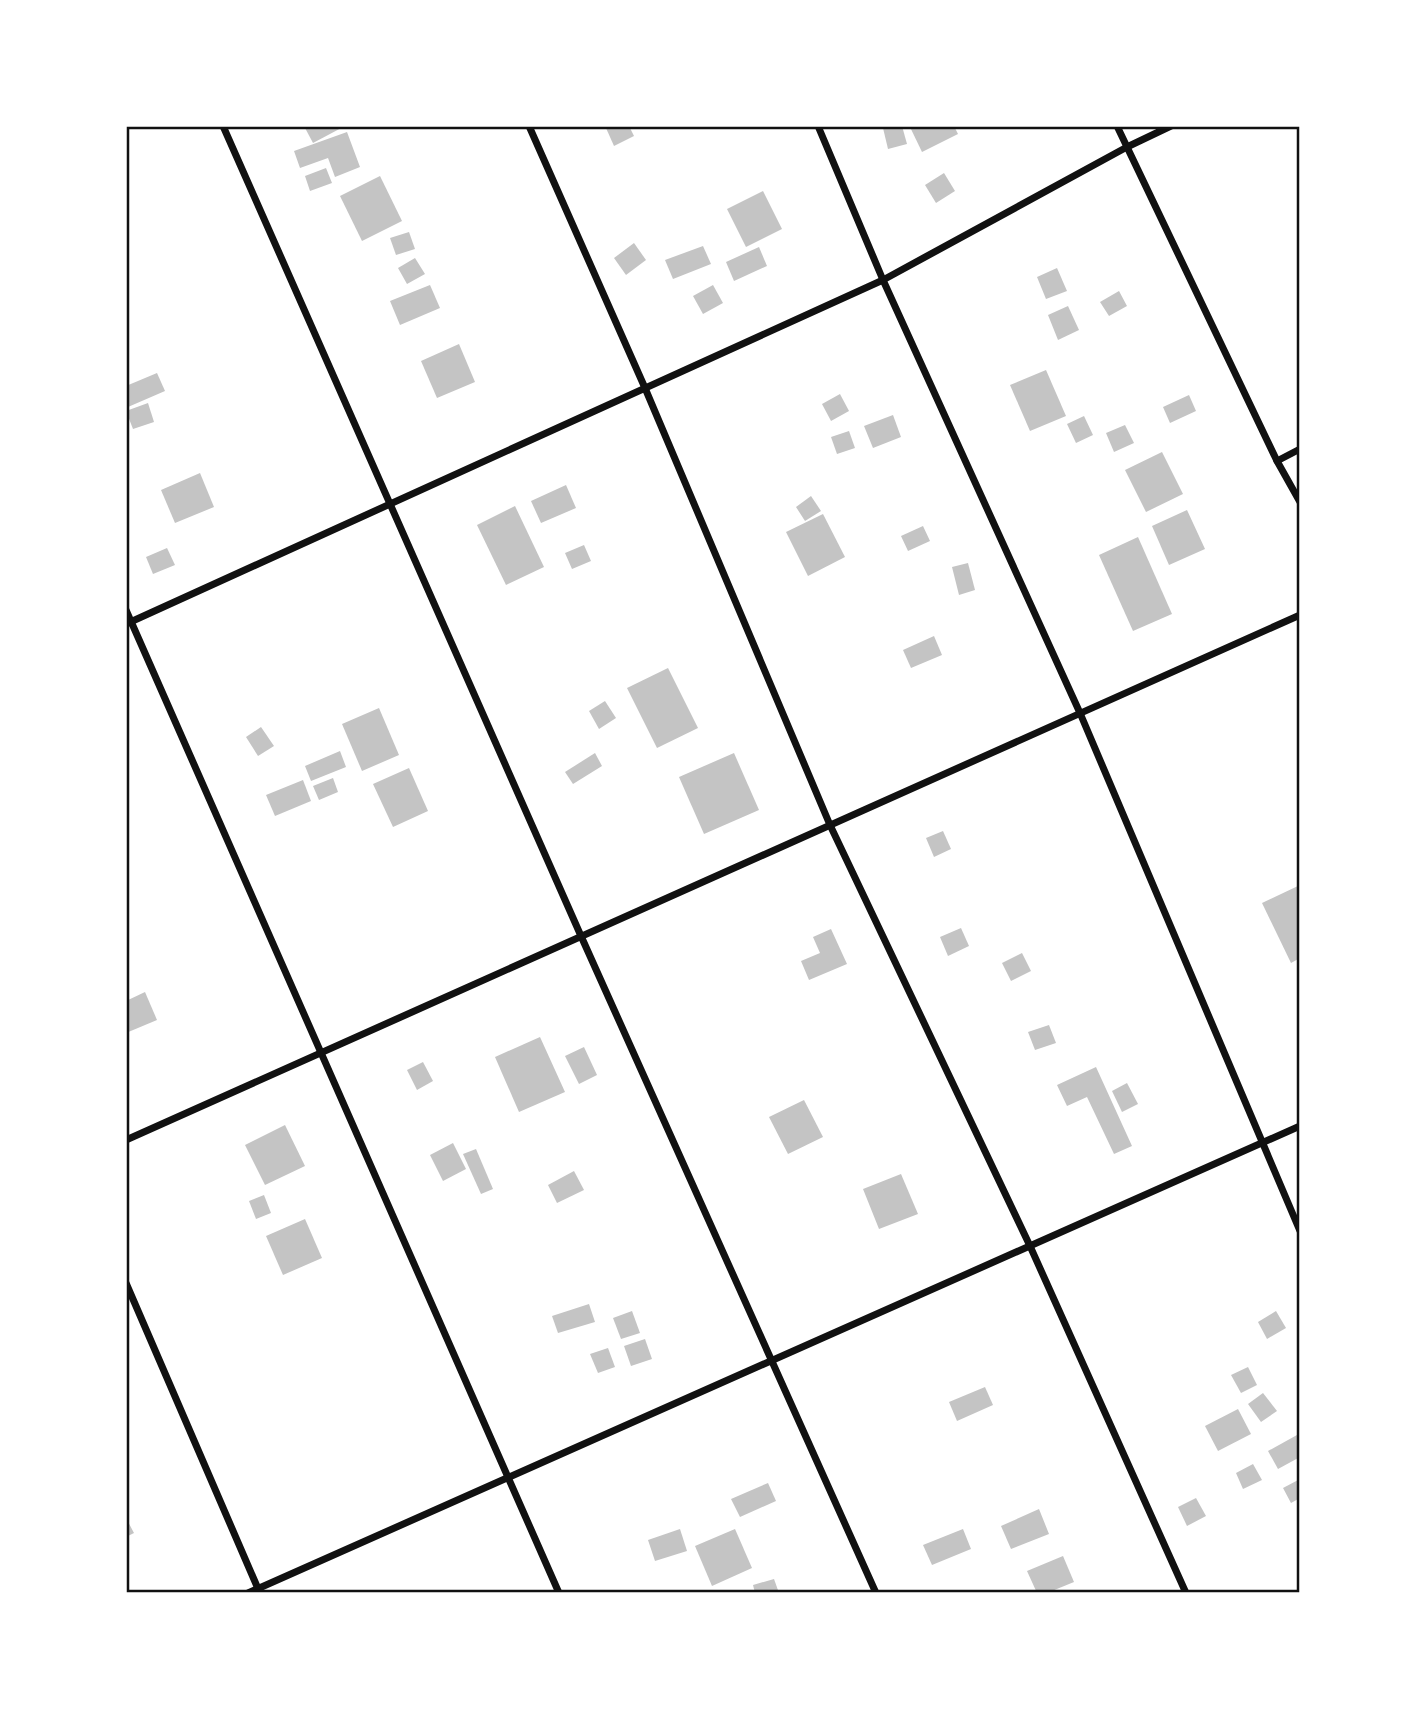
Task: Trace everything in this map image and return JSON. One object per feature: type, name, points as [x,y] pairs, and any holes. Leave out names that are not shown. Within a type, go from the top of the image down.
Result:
[{"type":"street","points":[[223,126],[581,936],[876,1593]]},
{"type":"street","points":[[529,126],[645,388],[830,825],[1030,1245],[1186,1593]]},
{"type":"street","points":[[818,126],[883,279],[1080,713],[1300,1231]]},
{"type":"street","points":[[1117,126],[1277,461],[1300,502]]},
{"type":"street","points":[[129,622],[883,279],[1171,126]]},
{"type":"street","points":[[1277,461],[1300,449]]},
{"type":"street","points":[[126,610],[559,1593]]},
{"type":"street","points":[[126,1140],[1300,615]]},
{"type":"street","points":[[248,1593],[259,1591],[508,1476],[1300,1126]]},
{"type":"street","points":[[126,1283],[259,1591]]},
{"type":"building","points":[[304,126],[345,126],[313,143]]},
{"type":"building","points":[[629,126],[634,136],[614,146],[606,128]]},
{"type":"building","points":[[902,126],[907,144],[888,149],[883,128]]},
{"type":"building","points":[[954,126],[958,134],[922,152],[910,127]]},
{"type":"building","points":[[347,132],[360,167],[335,177],[328,158],[300,168],[294,151]]},
{"type":"building","points":[[326,168],[332,183],[310,191],[305,176]]},
{"type":"building","points":[[944,173],[955,191],[936,203],[925,185]]},
{"type":"building","points":[[380,176],[402,221],[362,241],[340,196]]},
{"type":"building","points":[[763,191],[782,229],[746,247],[727,209]]},
{"type":"building","points":[[409,232],[415,249],[396,255],[390,238]]},
{"type":"building","points":[[634,243],[646,260],[626,275],[614,258]]},
{"type":"building","points":[[703,246],[711,264],[673,279],[665,260]]},
{"type":"building","points":[[759,247],[767,266],[734,281],[726,262]]},
{"type":"building","points":[[415,258],[425,274],[407,284],[398,268]]},
{"type":"building","points":[[1057,268],[1067,291],[1046,299],[1037,277]]},
{"type":"building","points":[[430,285],[440,308],[400,325],[390,301]]},
{"type":"building","points":[[713,285],[723,303],[703,314],[693,296]]},
{"type":"building","points":[[1119,291],[1127,306],[1109,316],[1100,302]]},
{"type":"building","points":[[1068,306],[1079,330],[1058,340],[1048,315]]},
{"type":"building","points":[[459,344],[475,382],[437,398],[421,361]]},
{"type":"building","points":[[1046,370],[1066,416],[1030,431],[1010,385]]},
{"type":"building","points":[[157,373],[165,391],[128,407],[126,386]]},
{"type":"building","points":[[840,394],[849,411],[831,421],[822,404]]},
{"type":"building","points":[[1189,395],[1196,411],[1170,423],[1163,407]]},
{"type":"building","points":[[148,403],[154,422],[133,429],[126,411]]},
{"type":"building","points":[[893,415],[901,437],[873,448],[864,426]]},
{"type":"building","points":[[1084,416],[1093,435],[1076,443],[1067,424]]},
{"type":"building","points":[[1125,425],[1134,443],[1114,452],[1106,433]]},
{"type":"building","points":[[849,431],[855,448],[837,454],[831,437]]},
{"type":"building","points":[[1162,452],[1183,494],[1146,512],[1125,470]]},
{"type":"building","points":[[200,473],[214,507],[175,523],[161,490]]},
{"type":"building","points":[[566,485],[576,508],[541,523],[531,501]]},
{"type":"building","points":[[811,496],[821,511],[805,521],[796,507]]},
{"type":"building","points":[[515,506],[544,567],[506,585],[477,525]]},
{"type":"building","points":[[1187,510],[1205,549],[1169,565],[1152,526]]},
{"type":"building","points":[[823,514],[845,557],[808,576],[786,532]]},
{"type":"building","points":[[923,526],[930,541],[908,551],[901,536]]},
{"type":"building","points":[[1138,537],[1172,614],[1133,631],[1099,555]]},
{"type":"building","points":[[584,545],[591,561],[572,569],[565,553]]},
{"type":"building","points":[[167,548],[175,565],[153,574],[146,557]]},
{"type":"building","points":[[968,563],[975,590],[959,595],[952,567]]},
{"type":"building","points":[[934,636],[942,655],[911,668],[903,650]]},
{"type":"building","points":[[668,668],[698,728],[657,748],[627,688]]},
{"type":"building","points":[[605,701],[616,718],[599,729],[589,711]]},
{"type":"building","points":[[379,708],[399,755],[362,771],[342,724]]},
{"type":"building","points":[[261,727],[274,746],[258,756],[246,737]]},
{"type":"building","points":[[340,751],[346,767],[311,781],[305,766]]},
{"type":"building","points":[[595,753],[602,766],[573,784],[565,772]]},
{"type":"building","points":[[734,753],[759,810],[704,834],[679,777]]},
{"type":"building","points":[[409,768],[428,811],[393,827],[373,784]]},
{"type":"building","points":[[333,778],[338,792],[319,800],[313,786]]},
{"type":"building","points":[[303,780],[311,801],[275,816],[266,795]]},
{"type":"building","points":[[943,831],[951,849],[934,857],[926,838]]},
{"type":"building","points":[[1300,885],[1300,958],[1291,963],[1262,903]]},
{"type":"building","points":[[961,928],[969,946],[948,956],[940,937]]},
{"type":"building","points":[[831,929],[847,964],[809,980],[801,961],[820,953],[813,937]]},
{"type":"building","points":[[1022,953],[1031,971],[1011,981],[1002,963]]},
{"type":"building","points":[[145,992],[157,1020],[126,1033],[126,1001]]},
{"type":"building","points":[[1049,1025],[1056,1043],[1035,1050],[1028,1032]]},
{"type":"building","points":[[540,1037],[565,1092],[519,1112],[495,1057]]},
{"type":"building","points":[[584,1047],[597,1075],[579,1084],[565,1056]]},
{"type":"building","points":[[423,1062],[433,1081],[417,1090],[407,1070]]},
{"type":"building","points":[[1096,1067],[1132,1146],[1114,1154],[1087,1097],[1067,1106],[1057,1085]]},
{"type":"building","points":[[1127,1083],[1138,1104],[1122,1112],[1112,1091]]},
{"type":"building","points":[[804,1100],[823,1137],[788,1154],[769,1117]]},
{"type":"building","points":[[285,1125],[305,1166],[265,1185],[245,1145]]},
{"type":"building","points":[[453,1143],[466,1169],[443,1181],[430,1155]]},
{"type":"building","points":[[476,1149],[493,1189],[481,1194],[463,1154]]},
{"type":"building","points":[[574,1171],[584,1190],[557,1203],[548,1185]]},
{"type":"building","points":[[901,1174],[918,1214],[879,1229],[863,1189]]},
{"type":"building","points":[[264,1195],[271,1213],[256,1219],[249,1201]]},
{"type":"building","points":[[305,1219],[322,1258],[283,1275],[266,1236]]},
{"type":"building","points":[[589,1304],[595,1322],[558,1333],[552,1316]]},
{"type":"building","points":[[632,1311],[640,1333],[621,1339],[613,1318]]},
{"type":"building","points":[[1276,1311],[1286,1328],[1267,1339],[1258,1322]]},
{"type":"building","points":[[645,1339],[652,1359],[631,1366],[624,1346]]},
{"type":"building","points":[[608,1348],[615,1367],[598,1373],[590,1354]]},
{"type":"building","points":[[1248,1367],[1257,1385],[1241,1393],[1231,1375]]},
{"type":"building","points":[[985,1387],[993,1405],[957,1421],[949,1402]]},
{"type":"building","points":[[1263,1393],[1277,1411],[1261,1422],[1248,1404]]},
{"type":"building","points":[[1238,1409],[1251,1434],[1218,1451],[1205,1426]]},
{"type":"building","points":[[1297,1435],[1300,1441],[1300,1457],[1278,1469],[1268,1451]]},
{"type":"building","points":[[1253,1464],[1262,1480],[1243,1489],[1236,1473]]},
{"type":"building","points":[[1300,1479],[1300,1498],[1291,1503],[1283,1488]]},
{"type":"building","points":[[768,1483],[776,1501],[740,1517],[731,1499]]},
{"type":"building","points":[[1196,1498],[1206,1516],[1187,1526],[1178,1507]]},
{"type":"building","points":[[1039,1509],[1049,1534],[1011,1549],[1001,1526]]},
{"type":"building","points":[[126,1518],[134,1533],[126,1537]]},
{"type":"building","points":[[680,1529],[687,1551],[655,1561],[648,1540]]},
{"type":"building","points":[[735,1529],[752,1568],[712,1586],[695,1546]]},
{"type":"building","points":[[963,1529],[971,1549],[932,1565],[923,1545]]},
{"type":"building","points":[[1063,1556],[1074,1582],[1047,1593],[1037,1593],[1027,1571]]},
{"type":"building","points":[[774,1579],[779,1593],[755,1593],[753,1585]]}]
